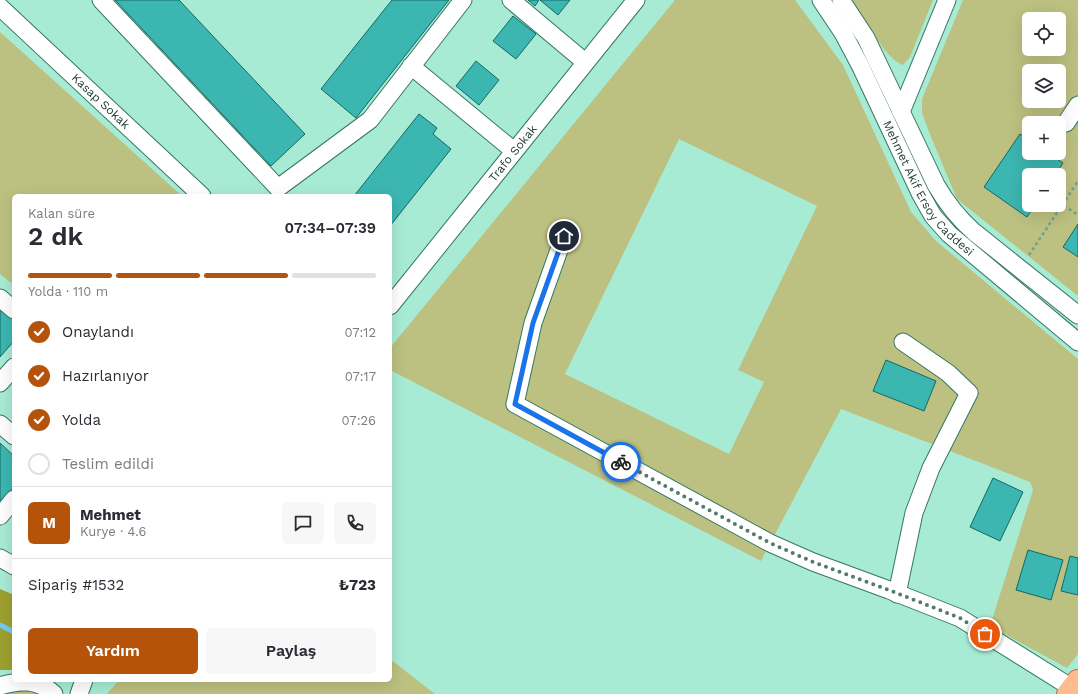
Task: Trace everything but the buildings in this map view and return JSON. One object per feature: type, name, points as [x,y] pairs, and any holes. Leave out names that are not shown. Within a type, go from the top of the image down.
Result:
[{"type":"street","points":[[101,0],[278,188],[370,120],[464,0]]},
{"type":"street","points":[[511,0],[585,62]]},
{"type":"street","name":"Trafo Sokak","points":[[392,304],[636,0]]},
{"type":"street","name":"Mehmet Akif Ersoy Caddesi","points":[[821,0],[843,33],[860,65],[920,193],[933,216],[948,234],[1078,342]]},
{"type":"street","name":"Mehmet Akif Ersoy Caddesi","points":[[842,0],[866,38],[936,185],[948,205],[958,218],[974,232],[1078,314]]},
{"type":"street","points":[[901,112],[946,0]]},
{"type":"street","name":"Kasap Sokak","points":[[0,7],[200,194]]},
{"type":"street","points":[[411,66],[514,151]]},
{"type":"street","points":[[1066,123],[1078,105]]},
{"type":"street","points":[[564,236],[533,323],[515,404],[770,543],[813,562],[960,618],[1074,689]]},
{"type":"street","points":[[0,298],[12,308]]},
{"type":"street","points":[[897,594],[914,513],[931,468],[969,393],[948,373],[903,342]]},
{"type":"street","points":[[0,383],[12,369]]},
{"type":"street","points":[[0,424],[12,434]]},
{"type":"street","points":[[0,516],[12,501]]},
{"type":"street","points":[[0,558],[12,565]]},
{"type":"street","points":[[0,686],[13,682]]},
{"type":"street","points":[[25,682],[43,682]]},
{"type":"street","points":[[79,694],[83,682]]},
{"type":"street","points":[[34,683],[50,690],[54,694]]},
{"type":"path","points":[[1066,198],[1078,181]]},
{"type":"path","points":[[1066,207],[1078,215]]},
{"type":"path","points":[[1020,268],[1057,212]]},
{"type":"green space","points":[[675,0],[795,0],[843,65],[911,212],[936,241],[1078,359],[1078,654],[1067,668],[990,626],[1033,490],[1030,482],[841,409],[761,561],[392,371],[392,346]],"holes":[[[679,139],[817,206],[738,370],[764,382],[729,454],[565,374]]]},
{"type":"green space","points":[[852,0],[933,0],[910,57],[903,65],[889,55],[868,26]]},
{"type":"green space","points":[[963,0],[1078,0],[1078,296],[957,199],[922,113],[922,99]]},
{"type":"green space","points":[[0,32],[180,194],[12,194],[12,283],[0,274]]},
{"type":"green space","points":[[392,661],[435,694],[107,694],[117,682],[392,682]]},
{"type":"green space","points":[[14,690],[30,690],[39,694],[0,694]]},
{"type":"shaded area","points":[[0,589],[12,594],[12,670],[0,670]]},
{"type":"waterway","points":[[0,625],[12,631]]},
{"type":"way so far","points":[[621,462],[770,543],[813,562],[960,618],[985,634]]},
{"type":"route","points":[[564,236],[533,323],[515,404],[621,462]]}]
